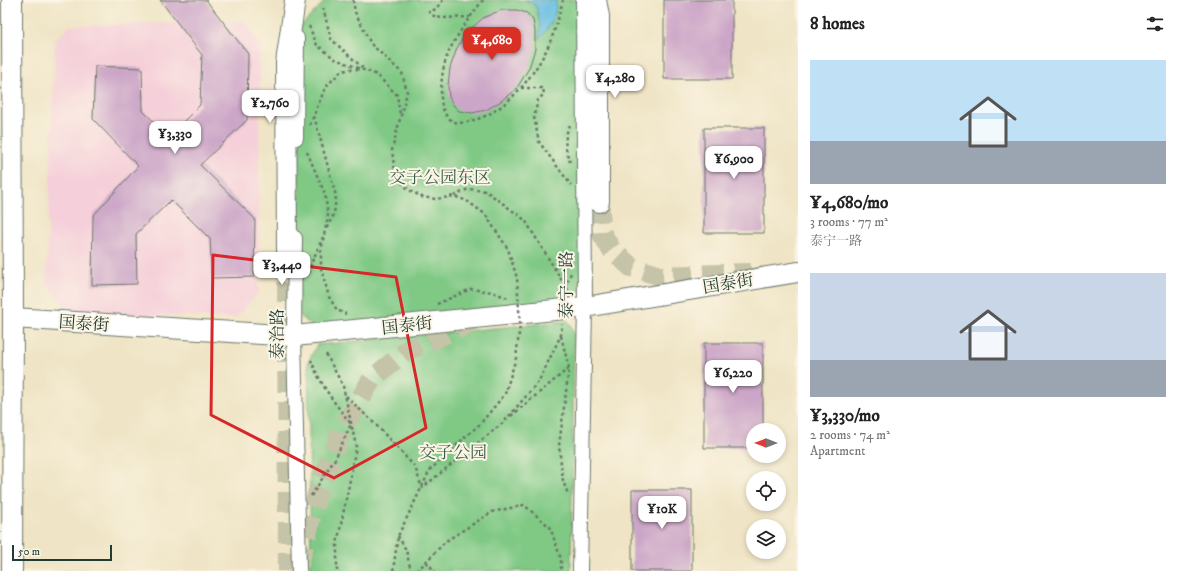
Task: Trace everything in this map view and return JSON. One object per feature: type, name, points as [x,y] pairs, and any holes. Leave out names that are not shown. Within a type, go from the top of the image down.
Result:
[{"type":"street","points":[[12,0],[12,571]]},
{"type":"street","points":[[287,252],[286,63],[296,0]]},
{"type":"street","name":"泰治路","points":[[296,0],[294,336],[299,571]]},
{"type":"street","name":"泰宁一路","points":[[580,571],[584,307],[583,0]]},
{"type":"street","points":[[596,0],[599,16],[599,202]]},
{"type":"street","name":"国泰街","points":[[13,318],[294,336],[584,307],[798,272]]},
{"type":"path","points":[[353,0],[354,12],[371,44],[402,73],[407,92],[392,150],[394,166],[401,182],[409,190],[422,197],[436,199],[454,196],[468,189],[486,191],[525,220],[569,293]]},
{"type":"path","points":[[443,0],[436,9],[429,12],[431,15],[441,18],[470,17]]},
{"type":"path","points":[[483,0],[462,28],[446,59],[441,82],[441,100],[444,112],[451,121],[463,123],[478,119],[491,113],[507,102],[520,88],[541,60],[554,30],[563,0]]},
{"type":"path","points":[[323,8],[331,39],[365,70]]},
{"type":"path","points":[[308,24],[318,45],[335,59],[377,75],[397,95],[400,118]]},
{"type":"path","points":[[307,131],[325,88],[340,72],[350,69],[365,70]]},
{"type":"path","points":[[520,88],[543,88],[544,94],[538,100],[534,117],[539,142],[572,186],[577,187]]},
{"type":"path","points":[[308,279],[311,264],[334,214],[336,196],[314,116]]},
{"type":"path","points":[[307,152],[325,194],[328,216],[321,250],[321,268],[329,297],[337,310],[348,315]]},
{"type":"path","points":[[393,571],[398,536],[430,470],[480,424],[505,394],[516,358],[520,325],[518,278],[508,249],[485,214],[467,201],[454,196]]},
{"type":"path","points":[[434,306],[471,289],[492,292],[520,302]]},
{"type":"path","points":[[504,422],[539,381],[561,335],[563,320]]},
{"type":"path","points":[[561,335],[569,368],[559,446],[563,481],[568,495]]},
{"type":"path","points":[[326,354],[343,386],[350,424],[356,446],[337,544],[337,571]]},
{"type":"path","points":[[312,360],[318,378],[329,396],[350,424]]},
{"type":"path","points":[[422,488],[572,365]]},
{"type":"path","points":[[346,396],[378,427],[415,467],[422,488]]},
{"type":"path","points":[[307,502],[335,459],[350,424]]},
{"type":"path","points":[[417,571],[446,541],[492,512],[524,505],[550,527],[561,560],[561,571]]},
{"type":"path","points":[[398,536],[406,550],[411,571]]},
{"type":"path","points":[[426,562],[435,571]]},
{"type":"highlighted area","points":[[213,255],[396,277],[426,428],[334,478],[211,415]]},
{"type":"shaded area","points":[[244,21],[260,43],[258,293],[236,318],[72,313],[46,285],[55,40],[70,26]]},
{"type":"green space","name":"交子公园东区","points":[[326,0],[577,0],[582,289],[566,300],[314,327],[299,316],[299,28]]},
{"type":"green space","name":"交子公园","points":[[568,321],[574,333],[571,571],[311,571],[308,362],[317,345]]},
{"type":"water","points":[[525,0],[556,0],[554,17],[539,39],[540,25],[536,6]]},
{"type":"building","points":[[160,0],[206,0],[248,54],[247,120],[200,165],[255,219],[254,277],[212,278],[210,239],[171,200],[136,234],[137,284],[92,285],[93,216],[138,166],[93,119],[95,66],[142,68],[143,111],[169,136],[200,105],[202,55]]},
{"type":"building","points":[[664,0],[732,0],[732,79],[664,79]]},
{"type":"building","points":[[501,10],[517,10],[527,13],[533,20],[535,30],[535,49],[529,68],[517,88],[501,101],[486,110],[472,113],[459,111],[449,97],[448,86],[450,68],[457,48],[466,33],[483,18]]},
{"type":"building","points":[[704,128],[764,128],[764,233],[704,233]]},
{"type":"building","points":[[704,343],[763,343],[763,423],[746,423],[746,448],[704,448]]},
{"type":"building","points":[[632,490],[692,490],[692,571],[632,571]]},
{"type":"tunnel","points":[[599,202],[602,234],[611,249],[631,267],[661,276],[751,273]]},
{"type":"tunnel","points":[[287,252],[288,571]]},
{"type":"tunnel","points":[[299,565],[317,495],[343,428],[372,379],[406,351],[469,324],[483,321]]}]
